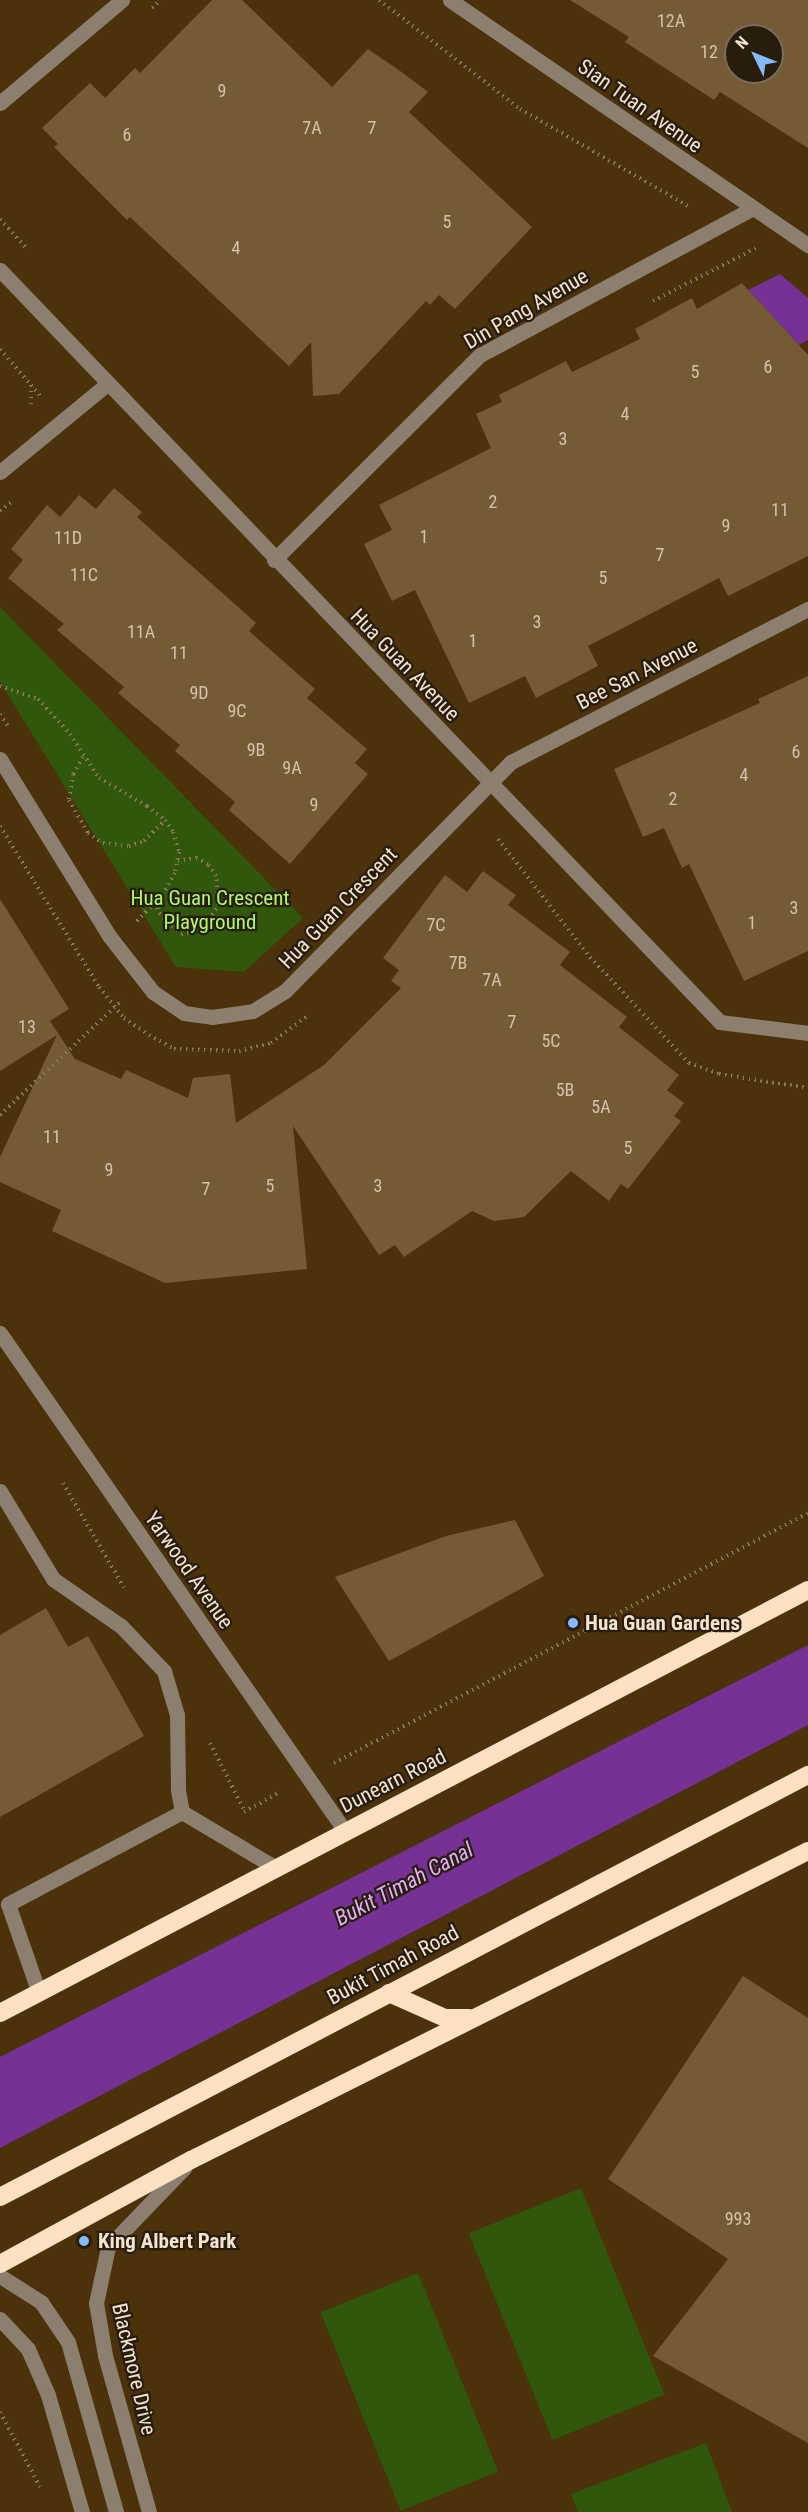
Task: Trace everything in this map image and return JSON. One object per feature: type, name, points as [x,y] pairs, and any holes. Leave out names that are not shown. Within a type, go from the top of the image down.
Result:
[{"type":"highway","name":"Dunearn Road","points":[[1,2009],[39,1993],[808,1590]]},
{"type":"highway","name":"Bukit Timah Road","points":[[0,2197],[808,1775]]},
{"type":"highway","points":[[0,2264],[191,2160],[808,1851]]},
{"type":"highway","points":[[389,1993],[445,2018],[474,2018]]},
{"type":"street","points":[[0,103],[122,0]]},
{"type":"street","name":"Sian Tuan Avenue","points":[[450,0],[751,209],[808,245]]},
{"type":"street","name":"Din Pang Avenue","points":[[274,560],[480,355],[751,209]]},
{"type":"street","name":"Hua Guan Avenue","points":[[0,270],[106,385],[720,1022],[808,1034]]},
{"type":"street","points":[[0,472],[106,385]]},
{"type":"street","name":"Bee San Avenue","points":[[489,782],[511,762],[808,609]]},
{"type":"street","name":"Hua Guan Crescent","points":[[0,759],[110,937],[143,980],[184,1013],[212,1017],[252,1011],[285,991],[342,937],[467,802],[489,782]]},
{"type":"street","name":"Yarwood Avenue","points":[[0,1333],[345,1831]]},
{"type":"street","points":[[0,1491],[53,1579],[121,1626],[164,1671],[177,1715],[178,1790],[182,1812],[276,1868]]},
{"type":"street","points":[[39,1993],[8,1904],[182,1812]]},
{"type":"street","name":"Blackmore Drive","points":[[149,2512],[105,2355],[96,2303],[108,2247],[191,2160]]},
{"type":"street","points":[[0,2276],[41,2302],[68,2342],[116,2512]]},
{"type":"street","points":[[0,2319],[32,2358],[48,2395],[82,2512]]},
{"type":"path","points":[[379,0],[520,109],[696,210],[686,216]]},
{"type":"path","points":[[0,219],[32,254]]},
{"type":"path","points":[[722,224],[769,253]]},
{"type":"path","points":[[645,305],[759,247]]},
{"type":"path","points":[[0,349],[31,385],[32,404],[24,411]]},
{"type":"path","points":[[0,511],[18,496]]},
{"type":"path","points":[[0,686],[38,699],[70,734],[83,757],[99,778],[165,820],[179,852],[175,873],[156,901],[132,924]]},
{"type":"path","points":[[0,714],[12,733]]},
{"type":"path","points":[[83,757],[73,774],[69,800],[88,833],[103,843],[129,846],[144,841],[165,820]]},
{"type":"path","points":[[467,802],[590,957],[689,1063],[719,1074],[808,1088]]},
{"type":"path","points":[[0,826],[99,987],[124,1018],[174,1049],[209,1053],[271,1042],[310,1012]]},
{"type":"path","points":[[156,901],[159,914],[181,934],[193,932],[209,921],[218,905],[216,876],[208,864],[197,858],[177,861]]},
{"type":"path","points":[[129,918],[137,932]]},
{"type":"path","points":[[0,1114],[143,980]]},
{"type":"path","points":[[59,1477],[130,1598]]},
{"type":"path","points":[[212,1830],[307,1777],[808,1513]]},
{"type":"green space","name":"Hua Guan Crescent Playground","points":[[0,607],[303,918],[244,972],[176,967],[0,682]]},
{"type":"green space","points":[[581,2188],[665,2395],[552,2440],[469,2233]]},
{"type":"green space","points":[[418,2273],[498,2471],[401,2511],[321,2312]]},
{"type":"green space","points":[[706,2443],[732,2512],[578,2512],[571,2494]]},
{"type":"water","points":[[780,274],[808,298],[808,340],[799,345],[748,290]]},
{"type":"water","name":"Bukit Timah Canal","points":[[808,1645],[808,1725],[0,2148],[0,2057]]},
{"type":"building","points":[[212,0],[242,0],[332,87],[368,49],[403,73],[428,92],[409,112],[532,227],[455,309],[439,295],[430,305],[426,301],[339,394],[313,396],[311,342],[289,366],[130,217],[127,220],[54,147],[58,144],[42,128],[90,83],[105,98],[135,68],[140,73]]},
{"type":"building","points":[[570,0],[808,0],[808,148],[720,92],[714,100],[625,42],[629,37]]},
{"type":"building","points":[[742,283],[808,355],[808,556],[728,596],[719,578],[588,646],[598,666],[536,698],[525,676],[469,703],[415,590],[392,601],[364,544],[392,530],[379,505],[491,448],[476,414],[502,402],[499,395],[566,361],[572,372],[640,339],[635,329],[692,298],[697,309]]},
{"type":"building","points":[[114,488],[142,512],[137,517],[256,623],[249,631],[315,689],[307,698],[367,749],[355,763],[368,774],[290,864],[229,810],[235,802],[175,751],[180,745],[118,693],[124,687],[57,630],[64,624],[8,578],[23,560],[11,549],[47,505],[60,517],[79,495],[96,509]]},
{"type":"building","points":[[808,676],[808,951],[744,981],[689,864],[682,868],[664,828],[643,837],[614,769],[760,703],[758,699]]},
{"type":"building","points":[[483,871],[516,895],[508,905],[570,952],[560,965],[627,1017],[619,1027],[679,1075],[667,1090],[684,1103],[674,1116],[681,1121],[628,1189],[621,1184],[609,1201],[571,1171],[524,1217],[494,1221],[472,1211],[404,1257],[395,1245],[379,1255],[293,1126],[307,1269],[165,1283],[52,1231],[61,1210],[0,1182],[0,1157],[57,1035],[0,1071],[0,899],[69,1009],[50,1021],[75,1059],[121,1079],[126,1070],[188,1098],[193,1078],[230,1074],[236,1123],[324,1065],[401,988],[391,981],[399,970],[383,958],[445,875],[467,892]]},
{"type":"building","points":[[515,1520],[544,1576],[389,1661],[335,1577],[446,1536]]},
{"type":"building","points":[[46,1608],[68,1647],[88,1636],[144,1736],[0,1817],[0,1635]]},
{"type":"building","points":[[743,1976],[808,2018],[808,2443],[653,2356],[728,2259],[608,2179]]},
{"type":"place","name":"Hua Guan Gardens","points":[[573,1623]]},
{"type":"place","name":"King Albert Park","points":[[84,2241]]}]
